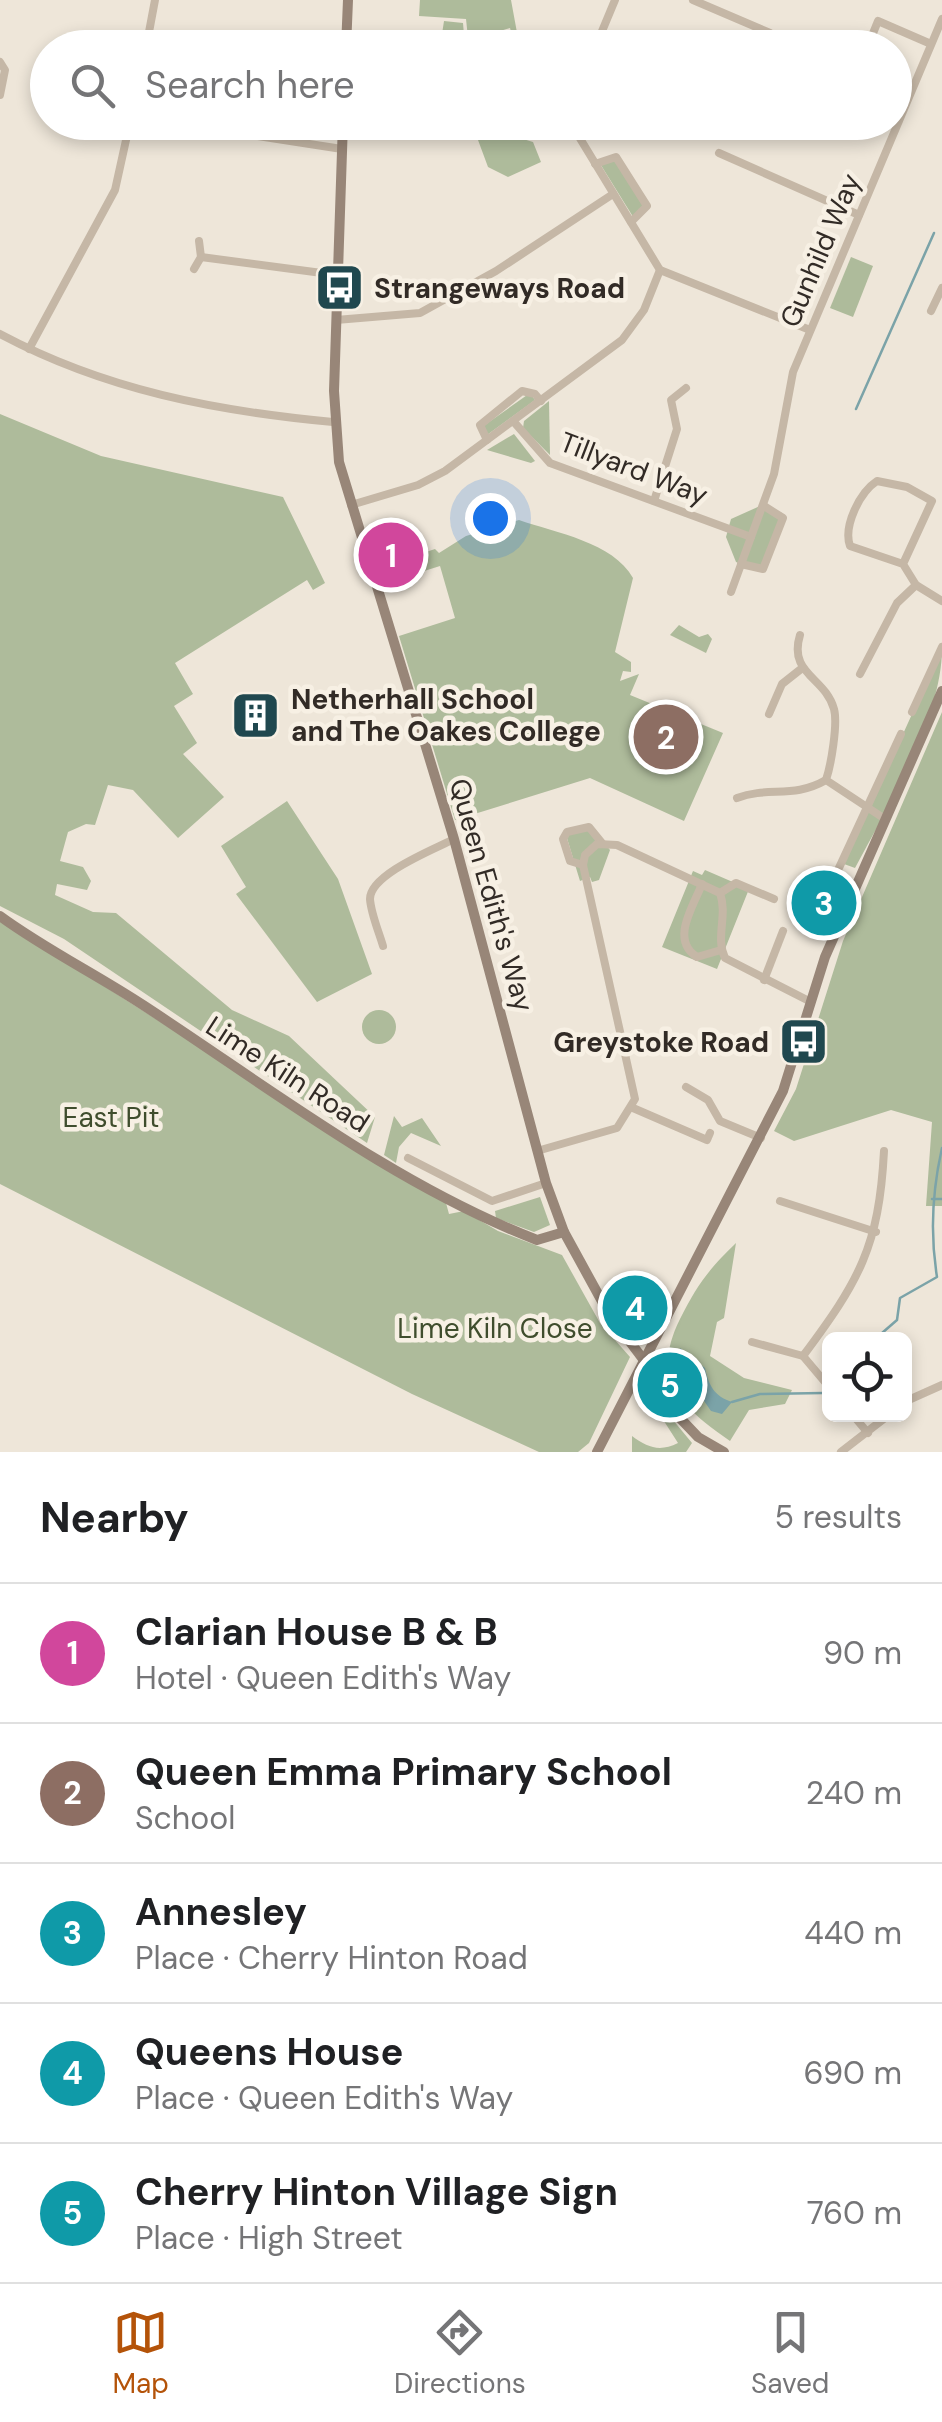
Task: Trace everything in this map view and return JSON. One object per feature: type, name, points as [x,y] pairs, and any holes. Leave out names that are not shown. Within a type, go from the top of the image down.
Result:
[{"type":"street","points":[[149,30],[155,0]]},
{"type":"street","points":[[347,30],[348,0]]},
{"type":"street","points":[[602,30],[615,0]]},
{"type":"street","points":[[693,0],[763,30]]},
{"type":"street","name":"Gunhild Way","points":[[912,89],[942,19]]},
{"type":"street","points":[[874,30],[878,21],[899,30]]},
{"type":"street","points":[[912,36],[931,44]]},
{"type":"street","points":[[0,62],[5,70],[0,95]]},
{"type":"street","points":[[29,350],[115,190],[126,140]]},
{"type":"street","points":[[283,140],[342,149]]},
{"type":"street","name":"Queen Edith's Way","points":[[343,140],[334,422],[350,505],[454,839],[546,1183],[564,1232],[609,1314],[646,1362],[678,1417],[698,1437],[724,1452]]},
{"type":"street","points":[[581,140],[660,270],[810,330]]},
{"type":"street","name":"Gunhild Way","points":[[731,592],[764,506],[790,384],[891,140]]},
{"type":"street","points":[[718,153],[859,215]]},
{"type":"street","points":[[596,164],[616,157],[647,206],[630,222]]},
{"type":"street","points":[[336,320],[420,313],[496,271],[613,194]]},
{"type":"street","points":[[194,269],[201,256],[198,241]]},
{"type":"street","points":[[201,256],[337,274]]},
{"type":"street","points":[[350,505],[418,484],[514,422],[622,340],[644,310],[660,270]]},
{"type":"street","points":[[930,311],[942,288]]},
{"type":"street","points":[[0,334],[29,350],[147,394],[334,422]]},
{"type":"street","points":[[654,501],[677,430],[671,400],[686,388]]},
{"type":"street","points":[[487,440],[480,426],[522,391],[535,394],[541,401]]},
{"type":"street","name":"Tillyard Way","points":[[514,422],[550,463],[752,537]]},
{"type":"street","points":[[903,564],[928,511],[937,503],[887,480],[872,484],[864,492],[848,530],[850,546],[903,564],[916,585],[942,601]]},
{"type":"street","name":"Gunhild Way","points":[[742,564],[763,569],[784,518],[764,506]]},
{"type":"street","points":[[860,674],[898,603],[916,585]]},
{"type":"street","points":[[800,635],[796,646],[801,669],[827,696],[835,711],[826,780]]},
{"type":"street","points":[[912,712],[942,647]]},
{"type":"street","points":[[769,714],[782,684],[801,669]]},
{"type":"street","points":[[597,1452],[761,1138],[790,1072],[825,956],[942,692]]},
{"type":"street","points":[[838,870],[900,734]]},
{"type":"street","points":[[738,798],[752,792],[790,795],[826,780]]},
{"type":"street","points":[[826,780],[885,819]]},
{"type":"street","points":[[582,865],[570,862],[563,839],[566,832],[589,827],[602,843]]},
{"type":"street","points":[[383,946],[370,898],[373,890],[382,877],[454,839]]},
{"type":"street","points":[[537,1151],[606,1135],[617,1128],[632,1108],[634,1085],[582,865],[590,848],[602,843],[618,845],[720,893]]},
{"type":"street","points":[[720,893],[736,883],[774,899]]},
{"type":"street","points":[[702,884],[682,937],[685,947],[696,957],[708,957],[721,950]]},
{"type":"street","points":[[720,893],[725,915],[721,950],[733,965],[811,1002]]},
{"type":"street","name":"Lime Kiln Road","points":[[0,916],[283,1099],[458,1204],[538,1240],[564,1232]]},
{"type":"street","points":[[764,980],[783,931]]},
{"type":"street","points":[[691,1087],[710,1101],[720,1120],[761,1138]]},
{"type":"street","points":[[632,1108],[706,1140],[710,1133]]},
{"type":"street","points":[[803,1356],[846,1299],[876,1232],[884,1151]]},
{"type":"street","points":[[408,1158],[492,1201],[546,1183]]},
{"type":"street","points":[[780,1201],[876,1232]]},
{"type":"street","points":[[752,1342],[803,1356],[822,1379]]},
{"type":"street","points":[[912,1398],[942,1385]]},
{"type":"street","points":[[859,1422],[868,1433]]},
{"type":"street","points":[[841,1452],[881,1422]]},
{"type":"green space","points":[[420,0],[511,0],[517,30],[467,30],[466,19],[419,16]]},
{"type":"green space","points":[[444,21],[463,23],[464,30],[443,30]]},
{"type":"green space","points":[[478,140],[533,142],[541,162],[508,177],[488,167]]},
{"type":"green space","points":[[611,156],[647,205],[635,220],[599,162]]},
{"type":"green space","points":[[851,257],[873,266],[853,317],[830,308]]},
{"type":"green space","points":[[530,393],[535,400],[487,435],[482,427]]},
{"type":"green space","points":[[549,401],[550,455],[523,428],[524,421]]},
{"type":"green space","points":[[0,414],[101,456],[283,497],[325,583],[313,590],[307,580],[175,663],[193,694],[174,706],[197,743],[183,754],[224,797],[178,838],[133,790],[108,785],[95,825],[86,824],[68,832],[60,861],[83,867],[91,881],[87,890],[57,884],[55,895],[93,912],[116,913],[232,1010],[289,1036],[375,1117],[367,1143],[64,939],[0,906]]},
{"type":"green space","points":[[514,434],[535,461],[487,450]]},
{"type":"green space","points":[[760,506],[782,513],[759,571],[736,562],[726,537],[731,519]]},
{"type":"green space","points":[[519,520],[598,547],[624,566],[633,578],[615,652],[631,662],[631,672],[623,671],[620,681],[639,674],[630,695],[723,733],[684,821],[590,778],[455,820],[399,636],[455,618],[440,566],[380,585],[375,569],[435,549],[439,553],[466,536]]},
{"type":"green space","points":[[679,625],[699,637],[708,634],[712,639],[706,653],[670,635]]},
{"type":"green space","points":[[942,648],[933,703],[911,761],[855,868],[844,864]]},
{"type":"green space","points":[[942,712],[942,1206],[926,1206],[932,1122],[891,1110],[794,1141],[774,1131],[796,1089],[843,941]]},
{"type":"green space","points":[[287,801],[338,879],[372,974],[317,1002],[236,894],[246,887],[221,846]]},
{"type":"green space","points":[[583,829],[597,834],[610,850],[599,880],[592,882],[590,877],[580,881],[566,835]]},
{"type":"green space","points":[[705,870],[749,889],[717,969],[662,947],[693,871],[702,875]]},
{"type":"green space","name":"East Pit","points":[[0,920],[446,1203],[449,1214],[464,1211],[498,1231],[562,1255],[600,1323],[630,1357],[589,1443],[578,1452],[539,1452],[412,1394],[0,1184]]},
{"type":"green space","points":[[379,1010],[391,1015],[396,1027],[391,1039],[379,1044],[367,1039],[362,1027],[367,1015]]},
{"type":"green space","points":[[394,1116],[402,1127],[422,1118],[441,1146],[411,1133],[399,1147],[396,1163],[384,1155]]},
{"type":"green space","points":[[540,1197],[550,1225],[534,1232],[496,1218],[495,1211]]},
{"type":"green space","points":[[736,1243],[724,1318],[717,1322],[710,1356],[744,1378],[792,1390],[785,1404],[749,1410],[730,1441],[697,1416],[675,1390],[668,1359],[680,1319],[692,1296]]},
{"type":"green space","points":[[668,1414],[692,1443],[686,1452],[632,1452],[632,1436],[654,1447],[678,1443],[662,1418]]},
{"type":"water","points":[[680,1348],[705,1368],[717,1393],[732,1402],[722,1414],[711,1411],[702,1398],[690,1392]]},
{"type":"waterway","points":[[856,409],[934,233]]},
{"type":"waterway","points":[[883,1332],[897,1320],[900,1298],[937,1277],[933,1213],[942,1148]]},
{"type":"waterway","points":[[932,1199],[942,1199]]},
{"type":"waterway","points":[[732,1402],[760,1394],[822,1393]]},
{"type":"place","name":"Strangeways Road","points":[[339,288]]},
{"type":"place","name":"Clarian House B & B","points":[[391,555]]},
{"type":"place","name":"Netherhall School and The Oakes College","points":[[256,715]]},
{"type":"place","name":"Queen Emma Primary School","points":[[666,737]]},
{"type":"place","name":"Annesley","points":[[824,903]]},
{"type":"place","name":"Greystoke Road","points":[[804,1042]]},
{"type":"place","name":"Queens House","points":[[635,1308]]},
{"type":"place","name":"Cherry Hinton Village Sign","points":[[670,1385]]},
{"type":"park label","name":"Lime Kiln Close","points":[[495,1328]]}]
